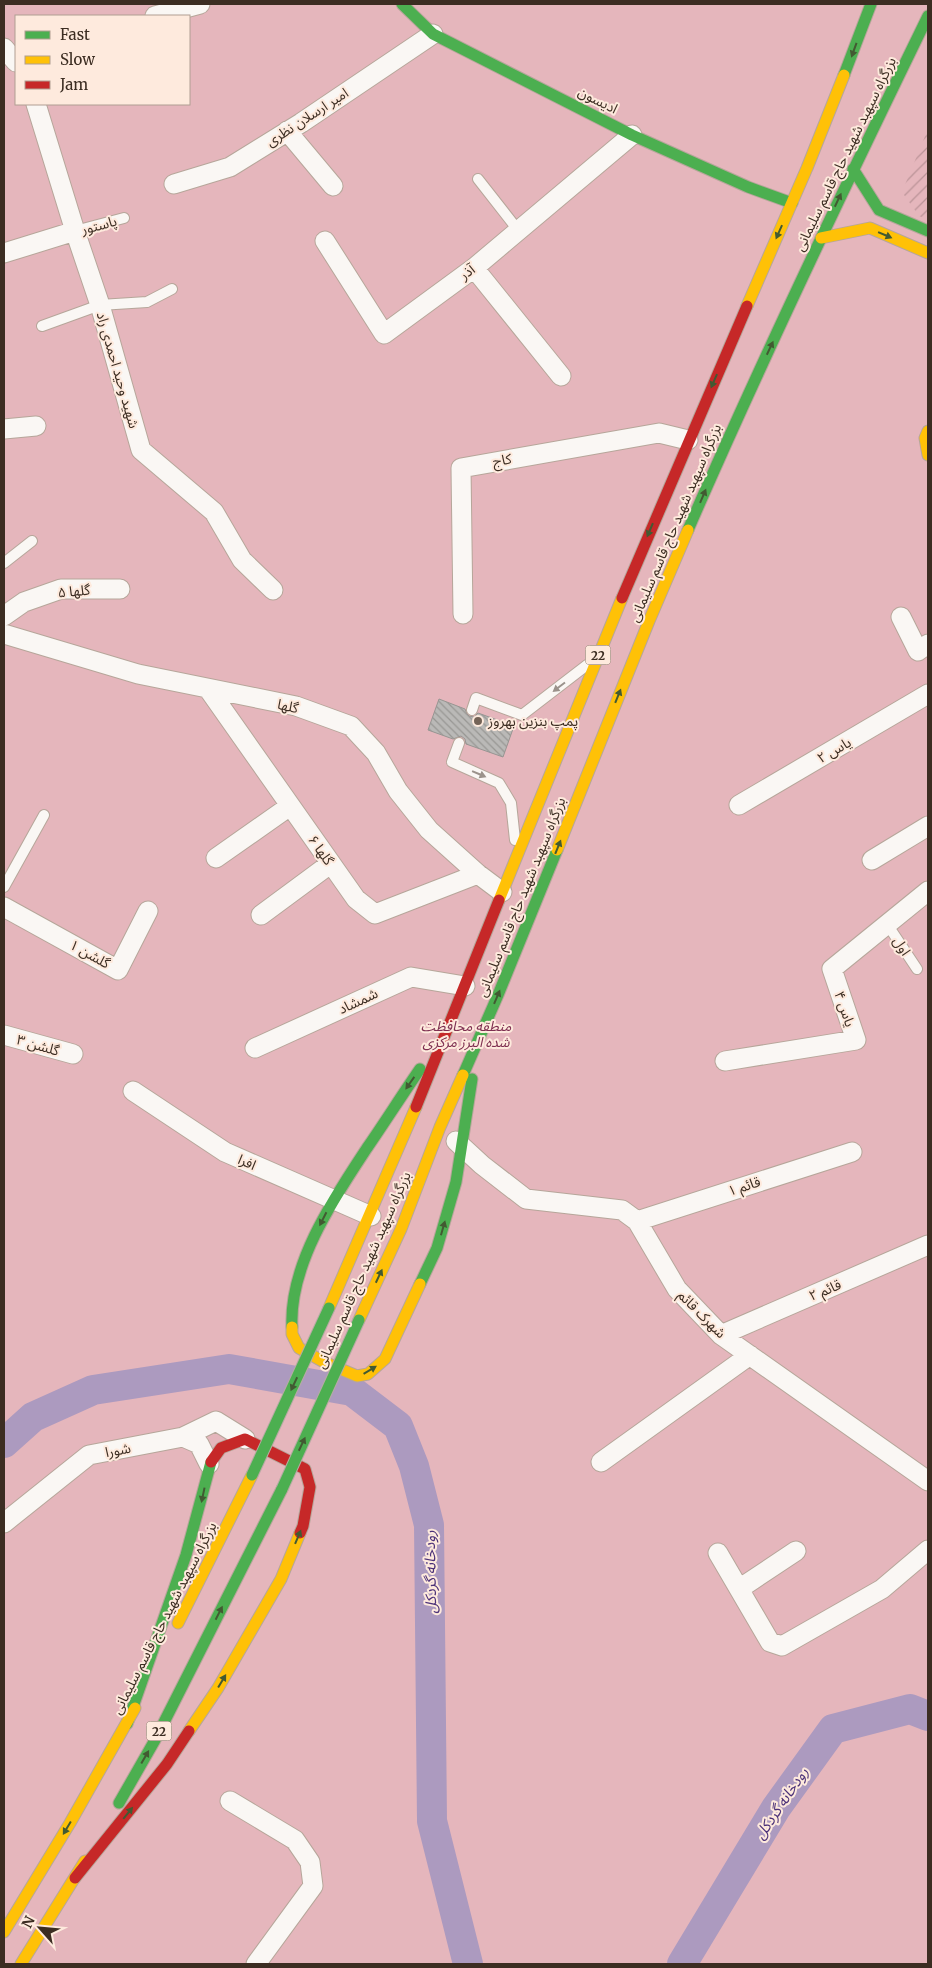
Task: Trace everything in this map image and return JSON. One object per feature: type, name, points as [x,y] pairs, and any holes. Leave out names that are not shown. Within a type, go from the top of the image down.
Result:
[{"type":"main road","name":"ادیسون","points":[[402,4],[433,34],[632,134],[748,187],[792,203]]},
{"type":"main road","name":"بزرگراه سپهبد شهید حاج قاسم سلیمانی","points":[[4,1932],[127,1724],[252,1475],[371,1216],[466,986],[516,856],[597,657],[688,440],[792,203],[852,56],[871,4]]},
{"type":"main road","name":"بزرگراه سپهبد شهید حاج قاسم سلیمانی","points":[[21,1964],[75,1878],[155,1740],[282,1489],[400,1229],[440,1126],[479,1036],[653,612],[722,451],[853,169],[928,16]]},
{"type":"main road","points":[[853,169],[878,210],[928,231]]},
{"type":"main road","points":[[821,238],[870,228],[928,253]]},
{"type":"main road","points":[[928,431],[925,438],[928,455]]},
{"type":"main road","points":[[448,1028],[381,1125],[334,1198],[319,1227],[298,1277],[290,1312],[292,1334],[299,1348],[324,1362],[357,1376],[368,1374],[384,1359],[437,1248],[456,1182],[479,1036]]},
{"type":"main road","points":[[75,1878],[167,1764],[218,1688],[281,1579],[303,1526],[310,1487],[305,1469],[245,1439],[221,1448],[209,1464],[202,1498],[186,1555],[127,1724]]},
{"type":"street","points":[[159,15],[200,4]]},
{"type":"street","name":"امیر ارسلان نظری","points":[[174,184],[230,167],[433,34]]},
{"type":"street","name":"شهید وحید احمدی راد","points":[[36,105],[75,232],[100,305],[141,450],[214,512],[242,560],[273,590]]},
{"type":"street","points":[[287,131],[333,186]]},
{"type":"street","name":"آذر","points":[[325,241],[384,334],[474,268],[632,134]]},
{"type":"street","points":[[4,253],[75,232]]},
{"type":"street","points":[[474,268],[561,376]]},
{"type":"street","points":[[4,429],[36,426]]},
{"type":"street","name":"کاج","points":[[463,614],[461,468],[659,433],[688,440]]},
{"type":"street","name":"گلها ۵","points":[[4,616],[24,602],[61,589],[120,589]]},
{"type":"street","points":[[901,617],[918,651],[928,644]]},
{"type":"street","name":"گلها","points":[[4,634],[138,674],[209,690],[296,706],[351,726],[376,753],[398,791],[428,830],[478,874],[502,892]]},
{"type":"street","name":"گلها ۶","points":[[209,690],[356,900],[375,914],[478,874]]},
{"type":"street","name":"یاس ۲","points":[[739,806],[928,694]]},
{"type":"street","points":[[216,858],[290,806]]},
{"type":"street","points":[[872,860],[928,826]]},
{"type":"street","points":[[261,915],[330,864]]},
{"type":"street","name":"یاس ۴","points":[[725,1061],[856,1040],[832,970],[928,891]]},
{"type":"street","name":"گلشن ۱","points":[[4,907],[118,970],[148,911]]},
{"type":"street","name":"شمشاد","points":[[255,1048],[411,977],[466,986]]},
{"type":"street","name":"گلشن ۳","points":[[4,1035],[73,1054]]},
{"type":"street","name":"افرا","points":[[133,1091],[225,1152],[311,1190],[334,1198],[371,1216]]},
{"type":"street","points":[[440,1126],[482,1165],[526,1199],[622,1210],[637,1221]]},
{"type":"street","name":"قائم ۱","points":[[637,1221],[852,1152]]},
{"type":"street","name":"شهرک قائم","points":[[637,1221],[677,1289],[721,1335],[928,1480]]},
{"type":"street","name":"قائم ۲","points":[[721,1335],[928,1245]]},
{"type":"street","points":[[601,1462],[750,1355]]},
{"type":"street","name":"شورا","points":[[4,1523],[89,1455],[183,1437],[216,1421],[245,1439]]},
{"type":"street","points":[[183,1437],[199,1444],[209,1464]]},
{"type":"street","points":[[718,1553],[770,1642],[782,1646],[882,1589],[928,1550]]},
{"type":"street","points":[[739,1589],[796,1551]]},
{"type":"street","points":[[230,1800],[295,1840],[310,1862],[313,1886],[256,1964]]},
{"type":"lane","points":[[478,179],[518,230]]},
{"type":"lane","name":"پاستور","points":[[75,232],[124,218]]},
{"type":"lane","points":[[42,326],[100,305],[147,302],[172,289]]},
{"type":"lane","points":[[4,563],[32,541]]},
{"type":"lane","points":[[472,710],[476,698],[522,715],[597,657]]},
{"type":"lane","points":[[459,743],[452,762],[499,782],[511,803],[516,856]]},
{"type":"lane","points":[[4,887],[44,815]]},
{"type":"lane","name":"اول","points":[[887,924],[917,969]]},
{"type":"green space","name":"منطقه محافظت شده البرز مرکزی","points":[[4,4],[928,4],[928,1964],[4,1964]]},
{"type":"green space","points":[[928,129],[928,220],[919,216],[902,192]]},
{"type":"building","points":[[439,699],[465,709],[469,716],[474,717],[478,713],[514,726],[503,757],[466,744],[465,739],[461,736],[453,739],[428,730]]},
{"type":"waterway","name":"رودخانه گردکل","points":[[4,1443],[33,1417],[93,1390],[229,1369],[352,1391],[398,1426],[414,1466],[429,1525],[432,1821],[468,1964]]},
{"type":"waterway","name":"رودخانه گردکل","points":[[682,1964],[776,1808],[833,1729],[910,1709],[928,1716]]},
{"type":"traffic: fast","points":[[402,4],[433,34],[632,135],[748,187],[792,203]]},
{"type":"traffic: fast","points":[[844,75],[871,4]]},
{"type":"traffic: fast","points":[[688,530],[805,272],[928,16]]},
{"type":"traffic: fast","points":[[853,169],[879,210],[928,231]]},
{"type":"traffic: fast","points":[[463,1075],[557,850]]},
{"type":"traffic: fast","points":[[292,1327],[293,1303],[298,1279],[316,1233],[341,1188],[420,1069]]},
{"type":"traffic: fast","points":[[420,1284],[437,1248],[456,1182],[472,1079]]},
{"type":"traffic: fast","points":[[252,1475],[329,1308]]},
{"type":"traffic: fast","points":[[282,1489],[359,1320]]},
{"type":"traffic: fast","points":[[127,1724],[186,1555],[211,1462]]},
{"type":"traffic: fast","points":[[119,1803],[155,1740],[282,1489]]},
{"type":"traffic: slow","points":[[747,306],[807,168],[844,75]]},
{"type":"traffic: slow","points":[[821,238],[870,228],[928,253]]},
{"type":"traffic: slow","points":[[928,431],[925,438],[928,455]]},
{"type":"traffic: slow","points":[[557,850],[649,621],[688,530]]},
{"type":"traffic: slow","points":[[499,900],[622,598]]},
{"type":"traffic: slow","points":[[359,1320],[401,1229],[440,1127],[463,1075]]},
{"type":"traffic: slow","points":[[329,1308],[416,1107]]},
{"type":"traffic: slow","points":[[292,1327],[292,1334],[299,1348],[324,1362],[357,1376],[368,1374],[385,1359],[420,1284]]},
{"type":"traffic: slow","points":[[178,1623],[252,1475]]},
{"type":"traffic: slow","points":[[189,1731],[218,1688],[281,1579],[300,1533]]},
{"type":"traffic: slow","points":[[4,1932],[70,1823],[135,1708]]},
{"type":"traffic: slow","points":[[21,1964],[85,1861]]},
{"type":"traffic: jam","points":[[622,598],[747,306]]},
{"type":"traffic: jam","points":[[416,1107],[499,900]]},
{"type":"traffic: jam","points":[[211,1462],[221,1448],[245,1439],[305,1469],[310,1487],[300,1533]]},
{"type":"traffic: jam","points":[[75,1878],[167,1764],[189,1731]]},
{"type":"place","name":"پمپ بنزین بهروز","points":[[478,721]]}]
